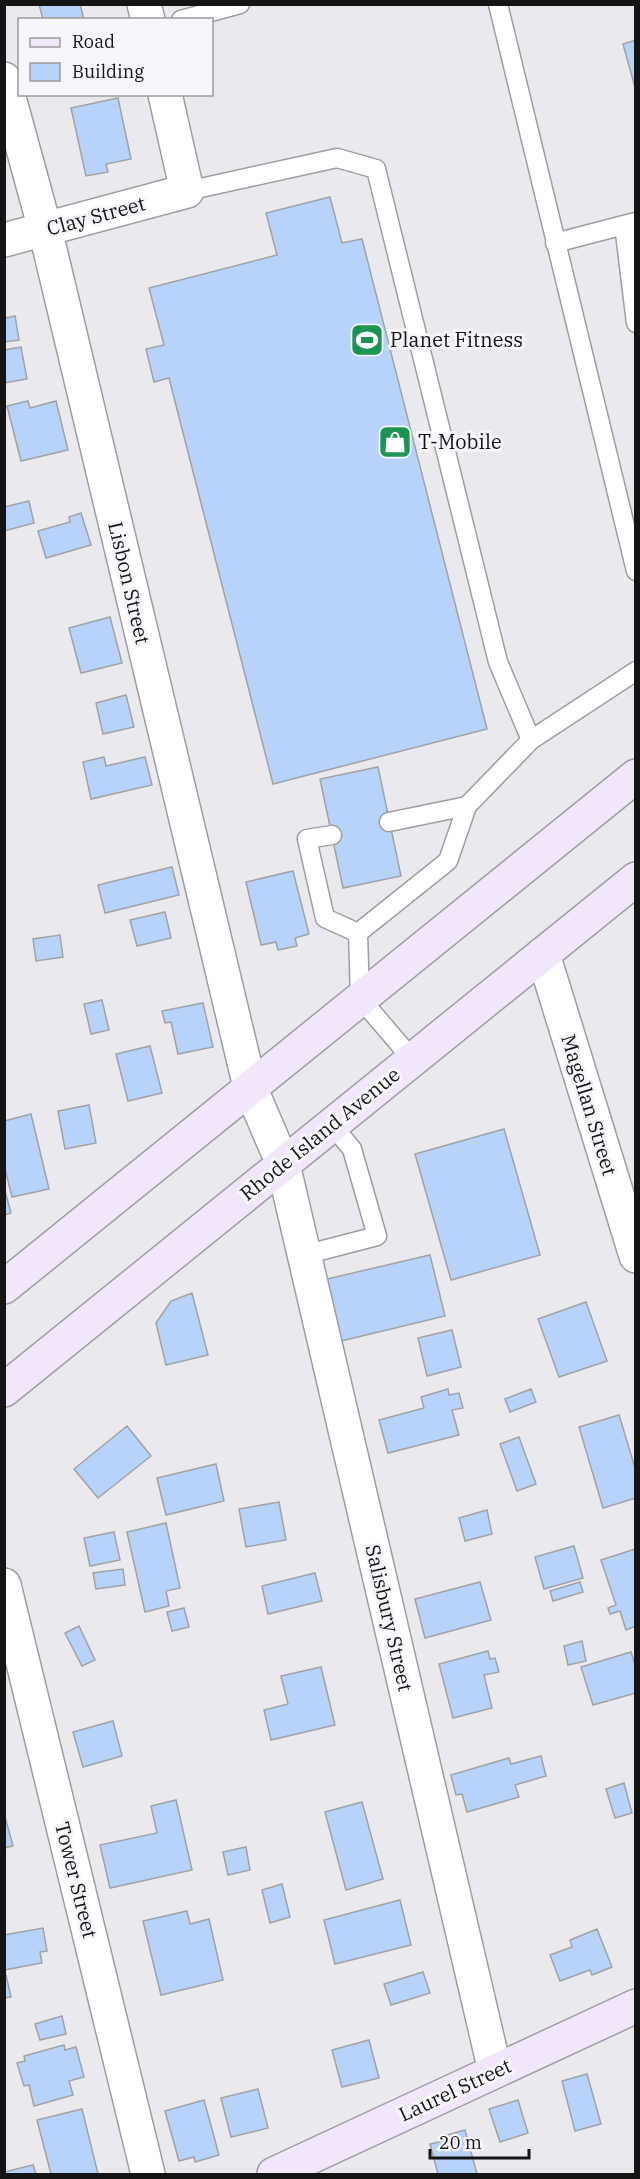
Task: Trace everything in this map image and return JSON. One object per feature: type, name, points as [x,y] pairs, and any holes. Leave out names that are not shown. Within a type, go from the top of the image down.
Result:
[{"type":"main road","points":[[4,1287],[636,776]]},
{"type":"main road","name":"Rhode Island Avenue","points":[[4,1390],[636,879]]},
{"type":"main road","name":"Laurel Street","points":[[274,2175],[636,2006]]},
{"type":"street","name":"Lisbon Street","points":[[4,79],[45,230],[250,1087],[283,1164]]},
{"type":"street","points":[[165,96],[187,191]]},
{"type":"street","name":"Clay Street","points":[[4,240],[187,191]]},
{"type":"street","name":"Magellan Street","points":[[543,954],[636,1256]]},
{"type":"street","name":"Salisbury Street","points":[[283,1164],[495,2071]]},
{"type":"street","name":"Tower Street","points":[[4,1585],[148,2175]]},
{"type":"lane","points":[[188,18],[240,4]]},
{"type":"lane","points":[[498,4],[555,243],[631,531],[636,571]]},
{"type":"lane","points":[[187,191],[337,158],[376,169],[498,662],[531,740]]},
{"type":"lane","points":[[555,243],[630,223],[636,323]]},
{"type":"lane","points":[[358,933],[448,861],[467,806],[531,740],[636,671]]},
{"type":"lane","points":[[389,822],[467,806]]},
{"type":"lane","points":[[332,835],[307,839],[325,918],[358,933]]},
{"type":"lane","points":[[358,933],[360,998],[412,1059]]},
{"type":"lane","points":[[304,1256],[377,1236],[352,1149],[332,1125]]},
{"type":"building","points":[[39,4],[80,4],[84,18],[42,18]]},
{"type":"building","points":[[636,40],[636,91],[623,44]]},
{"type":"building","points":[[118,98],[131,159],[106,164],[108,172],[86,176],[71,108]]},
{"type":"building","points":[[330,197],[342,243],[362,239],[487,729],[273,784],[169,378],[154,382],[146,349],[164,345],[149,288],[277,255],[266,213]]},
{"type":"building","points":[[4,312],[6,318],[15,316],[19,340],[4,342]]},
{"type":"building","points":[[21,347],[27,379],[4,383],[4,350]]},
{"type":"building","points":[[28,401],[30,408],[56,401],[68,450],[21,461],[7,406]]},
{"type":"building","points":[[29,501],[34,523],[4,531],[4,507]]},
{"type":"building","points":[[81,513],[91,545],[46,558],[38,531],[70,522],[69,517]]},
{"type":"building","points":[[110,617],[122,663],[81,673],[69,628]]},
{"type":"building","points":[[126,695],[134,727],[103,734],[96,703]]},
{"type":"building","points":[[104,757],[106,766],[145,757],[152,785],[91,799],[83,762]]},
{"type":"building","points":[[378,767],[401,876],[343,888],[320,779]]},
{"type":"building","points":[[172,867],[179,895],[105,913],[98,885]]},
{"type":"building","points":[[293,871],[309,934],[295,938],[297,946],[278,950],[276,942],[261,945],[246,882]]},
{"type":"building","points":[[165,912],[171,938],[137,946],[130,920]]},
{"type":"building","points":[[60,935],[63,957],[36,961],[33,939]]},
{"type":"building","points":[[102,1000],[109,1030],[91,1034],[84,1004]]},
{"type":"building","points":[[203,1003],[213,1047],[178,1054],[171,1022],[165,1023],[162,1011]]},
{"type":"building","points":[[150,1046],[162,1093],[128,1101],[116,1054]]},
{"type":"building","points":[[89,1105],[96,1143],[65,1149],[58,1111]]},
{"type":"building","points":[[31,1114],[49,1189],[12,1197],[4,1165],[4,1121]]},
{"type":"building","points":[[504,1129],[540,1255],[451,1280],[415,1154]]},
{"type":"building","points":[[4,1187],[11,1213],[4,1215]]},
{"type":"building","points":[[430,1255],[445,1316],[341,1341],[327,1279]]},
{"type":"building","points":[[192,1293],[208,1355],[166,1365],[156,1323],[171,1301]]},
{"type":"building","points":[[586,1302],[607,1361],[559,1377],[538,1319]]},
{"type":"building","points":[[452,1330],[461,1367],[427,1376],[418,1338]]},
{"type":"building","points":[[448,1389],[449,1395],[459,1393],[463,1408],[452,1410],[459,1435],[388,1453],[379,1420],[424,1408],[421,1397]]},
{"type":"building","points":[[531,1389],[536,1402],[510,1412],[505,1399]]},
{"type":"building","points":[[619,1415],[636,1471],[636,1498],[603,1508],[579,1427]]},
{"type":"building","points":[[127,1426],[151,1456],[98,1498],[74,1469]]},
{"type":"building","points":[[519,1437],[536,1484],[517,1491],[500,1444]]},
{"type":"building","points":[[216,1464],[224,1501],[166,1515],[157,1478]]},
{"type":"building","points":[[279,1502],[286,1540],[246,1547],[239,1509]]},
{"type":"building","points":[[487,1510],[492,1534],[465,1541],[459,1518]]},
{"type":"building","points":[[166,1523],[180,1588],[166,1591],[169,1606],[145,1612],[127,1532]]},
{"type":"building","points":[[114,1532],[120,1560],[90,1566],[84,1538]]},
{"type":"building","points":[[574,1546],[583,1578],[544,1589],[535,1557]]},
{"type":"building","points":[[635,1549],[636,1626],[626,1630],[620,1611],[610,1614],[608,1608],[616,1605],[601,1560]]},
{"type":"building","points":[[123,1569],[125,1585],[96,1589],[93,1573]]},
{"type":"building","points":[[315,1573],[322,1601],[268,1614],[262,1586]]},
{"type":"building","points":[[480,1582],[491,1620],[425,1638],[415,1599]]},
{"type":"building","points":[[580,1582],[583,1592],[553,1601],[550,1591]]},
{"type":"building","points":[[184,1608],[189,1627],[172,1631],[167,1612]]},
{"type":"building","points":[[79,1626],[95,1660],[82,1666],[65,1633]]},
{"type":"building","points":[[582,1641],[586,1661],[568,1665],[564,1646]]},
{"type":"building","points":[[488,1651],[490,1659],[495,1658],[499,1672],[484,1675],[492,1708],[453,1718],[439,1664]]},
{"type":"building","points":[[631,1652],[636,1668],[636,1693],[593,1705],[581,1667]]},
{"type":"building","points":[[321,1667],[335,1725],[271,1740],[264,1710],[288,1704],[281,1676]]},
{"type":"building","points":[[113,1721],[122,1756],[83,1767],[73,1732]]},
{"type":"building","points":[[541,1756],[546,1776],[515,1785],[519,1797],[467,1812],[462,1794],[456,1795],[451,1775],[509,1758],[511,1764]]},
{"type":"building","points":[[624,1783],[632,1813],[615,1818],[606,1789]]},
{"type":"building","points":[[176,1800],[192,1870],[110,1888],[100,1845],[157,1833],[151,1806]]},
{"type":"building","points":[[362,1802],[383,1879],[346,1890],[325,1812]]},
{"type":"building","points":[[4,1813],[13,1846],[4,1848]]},
{"type":"building","points":[[246,1847],[250,1870],[228,1875],[223,1852]]},
{"type":"building","points":[[282,1884],[290,1917],[270,1923],[262,1890]]},
{"type":"building","points":[[400,1900],[411,1945],[335,1964],[324,1920]]},
{"type":"building","points":[[187,1911],[190,1924],[209,1919],[223,1980],[161,1995],[143,1921]]},
{"type":"building","points":[[43,1928],[47,1951],[40,1952],[42,1963],[4,1970],[4,1935]]},
{"type":"building","points":[[597,1929],[612,1967],[592,1975],[590,1970],[560,1981],[550,1955],[572,1947],[570,1940]]},
{"type":"building","points":[[423,1972],[430,1993],[391,2005],[384,1984]]},
{"type":"building","points":[[4,1975],[6,1975],[11,1997],[4,1998]]},
{"type":"building","points":[[62,2016],[66,2034],[40,2040],[35,2024]]},
{"type":"building","points":[[369,2040],[379,2078],[342,2087],[332,2050]]},
{"type":"building","points":[[64,2045],[65,2050],[76,2047],[84,2077],[69,2081],[73,2095],[34,2106],[29,2085],[24,2086],[17,2063],[25,2061],[24,2056]]},
{"type":"building","points":[[587,2074],[601,2124],[575,2131],[562,2081]]},
{"type":"building","points":[[258,2089],[268,2128],[231,2137],[221,2098]]},
{"type":"building","points":[[204,2100],[219,2155],[195,2162],[194,2157],[179,2161],[165,2111]]},
{"type":"building","points":[[518,2100],[528,2133],[500,2142],[489,2109]]},
{"type":"building","points":[[82,2109],[98,2174],[51,2174],[37,2120]]},
{"type":"building","points":[[465,2130],[477,2174],[438,2174],[430,2144],[448,2140],[447,2135]]},
{"type":"building","points":[[33,2165],[36,2174],[4,2174],[4,2172]]},
{"type":"place","name":"Planet Fitness","points":[[367,340]]},
{"type":"place","name":"T-Mobile","points":[[395,442]]}]
